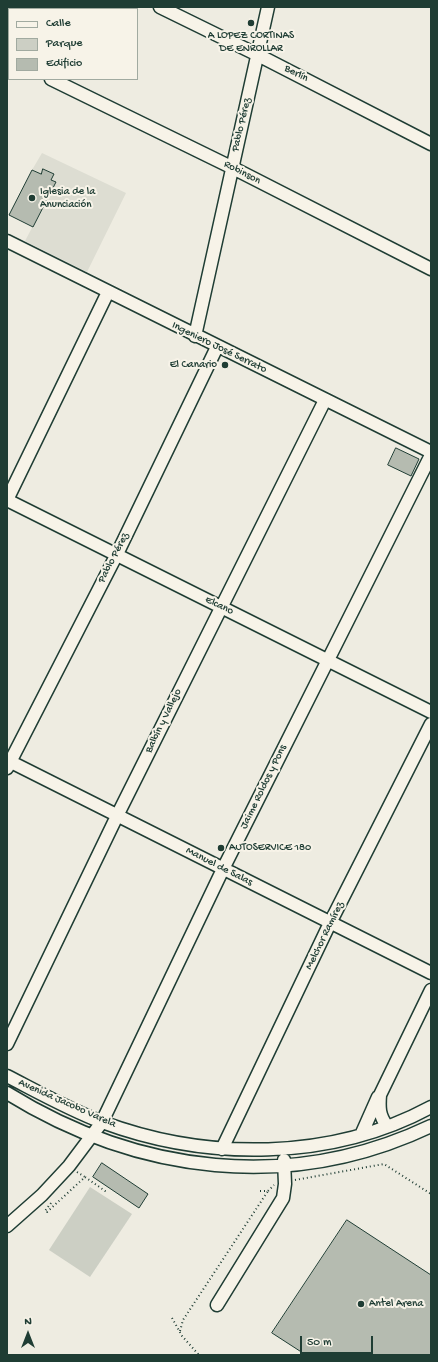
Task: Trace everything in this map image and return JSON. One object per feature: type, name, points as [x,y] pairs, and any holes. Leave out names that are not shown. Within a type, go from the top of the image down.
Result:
[{"type":"street","name":"Berlín","points":[[160,7],[258,54],[431,144]]},
{"type":"street","name":"Pablo Pérez","points":[[195,336],[268,7]]},
{"type":"street","name":"Robinson","points":[[53,80],[233,168],[431,268]]},
{"type":"street","name":"Ingeniero José Serrato","points":[[7,241],[431,454]]},
{"type":"street","points":[[7,500],[108,292]]},
{"type":"street","name":"Pablo Pérez","points":[[8,763],[116,554],[217,347]]},
{"type":"street","name":"Balbín y Vallejo","points":[[7,1044],[117,816],[324,400]]},
{"type":"street","name":"Jaime Roldos y Pons","points":[[7,1226],[42,1195],[69,1166],[102,1122],[223,869],[431,454]]},
{"type":"street","name":"Elcano","points":[[7,500],[431,712]]},
{"type":"street","name":"Melchor Ramírez","points":[[222,1149],[330,923],[431,724]]},
{"type":"street","name":"Manuel de Salas","points":[[8,763],[431,973]]},
{"type":"street","points":[[387,1126],[381,1118],[379,1110],[380,1095],[431,990]]},
{"type":"street","name":"Avenida Jacobo Varela","points":[[7,1076],[102,1122],[166,1140],[222,1149],[283,1149],[323,1143],[387,1126],[404,1120],[431,1106]]},
{"type":"street","name":"Avenida Jacobo Varela","points":[[7,1093],[39,1113],[92,1136],[151,1156],[183,1162],[238,1167],[285,1167],[323,1162],[360,1154],[409,1137],[431,1126]]},
{"type":"street","points":[[362,1133],[376,1098],[380,1095]]},
{"type":"street","points":[[404,1120],[409,1137]]},
{"type":"street","points":[[217,1304],[283,1198],[285,1167],[283,1149]]},
{"type":"path","points":[[180,1331],[183,1320],[268,1191],[276,1183],[285,1180],[328,1176],[384,1164],[431,1194]]},
{"type":"path","points":[[69,1166],[108,1193]]},
{"type":"path","points":[[53,1199],[46,1211],[47,1212],[85,1177]]},
{"type":"path","points":[[260,1191],[268,1191]]},
{"type":"path","points":[[172,1318],[187,1344],[199,1355]]},
{"type":"shaded area","points":[[42,153],[126,193],[87,272],[25,241],[56,182],[51,180],[54,174],[44,169],[41,174],[32,170]]},
{"type":"green space","points":[[90,1187],[132,1214],[90,1277],[49,1250]]},
{"type":"building","name":"Iglesia de la Anunciación","points":[[43,169],[54,174],[51,180],[56,182],[33,227],[9,215],[32,170],[41,174]]},
{"type":"building","points":[[396,448],[419,459],[411,476],[388,465]]},
{"type":"building","points":[[102,1163],[148,1194],[139,1208],[93,1177]]},
{"type":"building","name":"Antel Arena","points":[[347,1220],[431,1275],[431,1355],[306,1355],[272,1333]]},
{"type":"place","name":"A LOPEZ CORTINAS DE ENROLLAR","points":[[251,23]]},
{"type":"place","name":"Iglesia de la Anunciación","points":[[32,198]]},
{"type":"place","name":"El Canario","points":[[225,365]]},
{"type":"place","name":"AUTOSERVICE 180","points":[[221,848]]},
{"type":"place","name":"Antel Arena","points":[[361,1304]]}]
